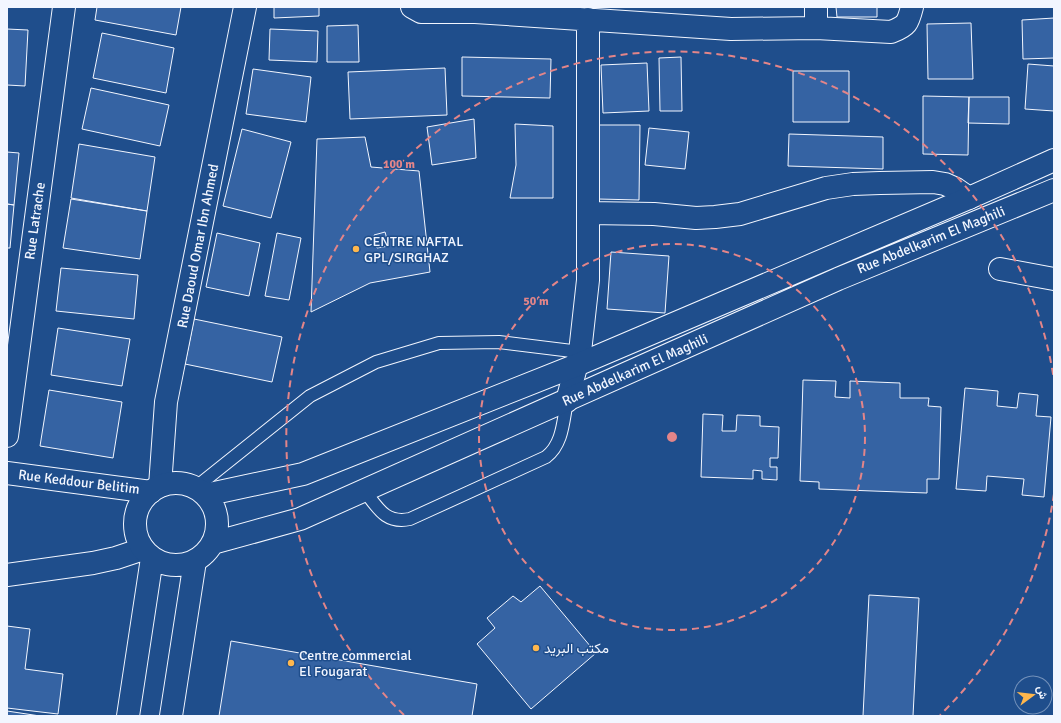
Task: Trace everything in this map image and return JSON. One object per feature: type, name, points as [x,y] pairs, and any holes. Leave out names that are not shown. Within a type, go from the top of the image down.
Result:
[{"type":"street","name":"Rue Latrache","points":[[7,436],[64,7]]},
{"type":"street","name":"Rue Daoud Omar Ibn Ahmed","points":[[155,489],[166,402],[245,7]]},
{"type":"street","points":[[412,7],[421,12],[475,12],[731,29],[816,17],[891,32],[901,28],[908,21],[912,7]]},
{"type":"street","points":[[566,401],[579,359],[588,280],[588,19]]},
{"type":"street","points":[[200,491],[303,474],[969,198],[1054,160]]},
{"type":"street","points":[[588,213],[654,214],[696,218],[715,217],[740,214],[826,188],[853,184],[933,182],[945,184],[956,189],[969,198]]},
{"type":"street","name":"Rue Abdelkarim El Maghili","points":[[213,543],[300,519],[838,279],[1054,190]]},
{"type":"street","points":[[1000,269],[1054,279]]},
{"type":"street","name":"Rue Keddour Belitim","points":[[7,473],[155,489]]},
{"type":"street","points":[[171,483],[183,484],[200,491],[212,506],[216,518],[216,531],[213,543],[205,553],[195,561],[184,565],[173,566],[162,563],[148,554],[137,538],[135,525],[136,512],[142,501],[155,489],[171,483]]},
{"type":"street","points":[[7,575],[148,554]]},
{"type":"street","points":[[128,716],[148,554]]},
{"type":"street","points":[[171,716],[195,561]]},
{"type":"lane","points":[[200,491],[310,396],[376,362],[439,343],[499,342],[579,359]]},
{"type":"lane","points":[[364,490],[382,514],[390,519],[402,521],[410,519],[546,457],[553,452],[560,437],[566,401]]},
{"type":"building","points":[[97,7],[181,7],[176,35],[95,20]]},
{"type":"building","points":[[274,7],[319,7],[319,16],[274,18]]},
{"type":"building","points":[[836,7],[877,7],[877,17],[837,17]]},
{"type":"building","points":[[1054,18],[1054,58],[1023,59],[1022,20]]},
{"type":"building","points":[[971,23],[973,79],[928,79],[927,24]]},
{"type":"building","points":[[358,25],[359,62],[327,62],[327,26]]},
{"type":"building","points":[[7,29],[28,30],[25,86],[7,85]]},
{"type":"building","points":[[270,29],[318,31],[317,62],[269,60]]},
{"type":"building","points":[[102,33],[174,48],[166,93],[93,78]]},
{"type":"building","points":[[462,57],[551,59],[550,98],[462,96]]},
{"type":"building","points":[[681,57],[682,111],[660,111],[659,58]]},
{"type":"building","points":[[647,63],[649,111],[603,113],[601,65]]},
{"type":"building","points":[[1028,64],[1054,66],[1054,111],[1025,109]]},
{"type":"building","points":[[445,68],[447,115],[350,119],[348,72]]},
{"type":"building","points":[[253,69],[311,77],[306,122],[246,114]]},
{"type":"building","points":[[793,71],[849,71],[849,122],[793,122]]},
{"type":"building","points":[[91,88],[169,105],[160,146],[82,129]]},
{"type":"building","points":[[923,96],[969,97],[968,155],[923,154]]},
{"type":"building","points":[[969,97],[1009,97],[1009,124],[968,123]]},
{"type":"building","points":[[474,119],[476,158],[432,165],[427,127]]},
{"type":"building","points":[[515,124],[553,126],[553,198],[510,198],[516,165]]},
{"type":"building","points":[[598,125],[640,125],[639,200],[598,199]]},
{"type":"building","points":[[649,128],[689,132],[685,169],[645,165]]},
{"type":"building","points":[[242,129],[291,142],[271,218],[223,206]]},
{"type":"building","points":[[789,134],[883,137],[883,169],[788,166]]},
{"type":"building","points":[[365,137],[371,167],[419,171],[430,272],[370,283],[311,312],[317,139]]},
{"type":"building","points":[[79,144],[155,157],[147,211],[71,198]]},
{"type":"building","points":[[7,152],[19,153],[14,205],[7,204]]},
{"type":"building","points":[[71,199],[147,211],[140,259],[63,248]]},
{"type":"building","points":[[7,204],[14,205],[10,248],[7,248]]},
{"type":"building","points":[[385,232],[389,246],[377,248],[374,235]]},
{"type":"building","points":[[217,233],[260,243],[249,296],[206,287]]},
{"type":"building","points":[[277,233],[301,238],[289,300],[265,296]]},
{"type":"building","points":[[611,252],[669,256],[665,313],[607,309]]},
{"type":"building","points":[[61,268],[138,275],[134,319],[56,311]]},
{"type":"building","points":[[194,319],[282,337],[272,382],[185,364]]},
{"type":"building","points":[[58,328],[130,339],[122,386],[51,375]]},
{"type":"building","points":[[803,380],[836,381],[835,397],[850,398],[850,381],[900,383],[900,398],[929,398],[928,406],[941,407],[939,479],[927,479],[927,493],[819,489],[819,482],[800,481]]},
{"type":"building","points":[[965,388],[998,391],[997,406],[1017,408],[1019,393],[1038,395],[1036,416],[1051,417],[1044,497],[1022,495],[1024,479],[987,476],[986,491],[956,489]]},
{"type":"building","points":[[49,390],[122,402],[113,458],[40,446]]},
{"type":"building","points":[[703,414],[723,415],[722,431],[736,431],[737,415],[760,416],[760,426],[779,427],[778,458],[770,458],[770,467],[777,467],[777,480],[762,479],[762,471],[753,470],[753,479],[701,477]]},
{"type":"building","name":"مكتب البريد","points":[[540,586],[596,653],[531,709],[477,644],[495,628],[487,618],[513,596],[521,602]]},
{"type":"building","points":[[869,595],[919,598],[913,716],[863,716]]},
{"type":"building","points":[[7,626],[30,629],[25,669],[63,674],[58,714],[7,708]]},
{"type":"building","name":"Centre commercial El Fougarat","points":[[231,641],[477,684],[472,716],[219,716]]},
{"type":"building","points":[[7,711],[40,716],[7,716]]},
{"type":"place","name":"CENTRE NAFTAL GPL/SIRGHAZ","points":[[356,249]]},
{"type":"place","name":"مكتب البريد","points":[[536,648]]},
{"type":"place","name":"Centre commercial El Fougarat","points":[[291,663]]}]
